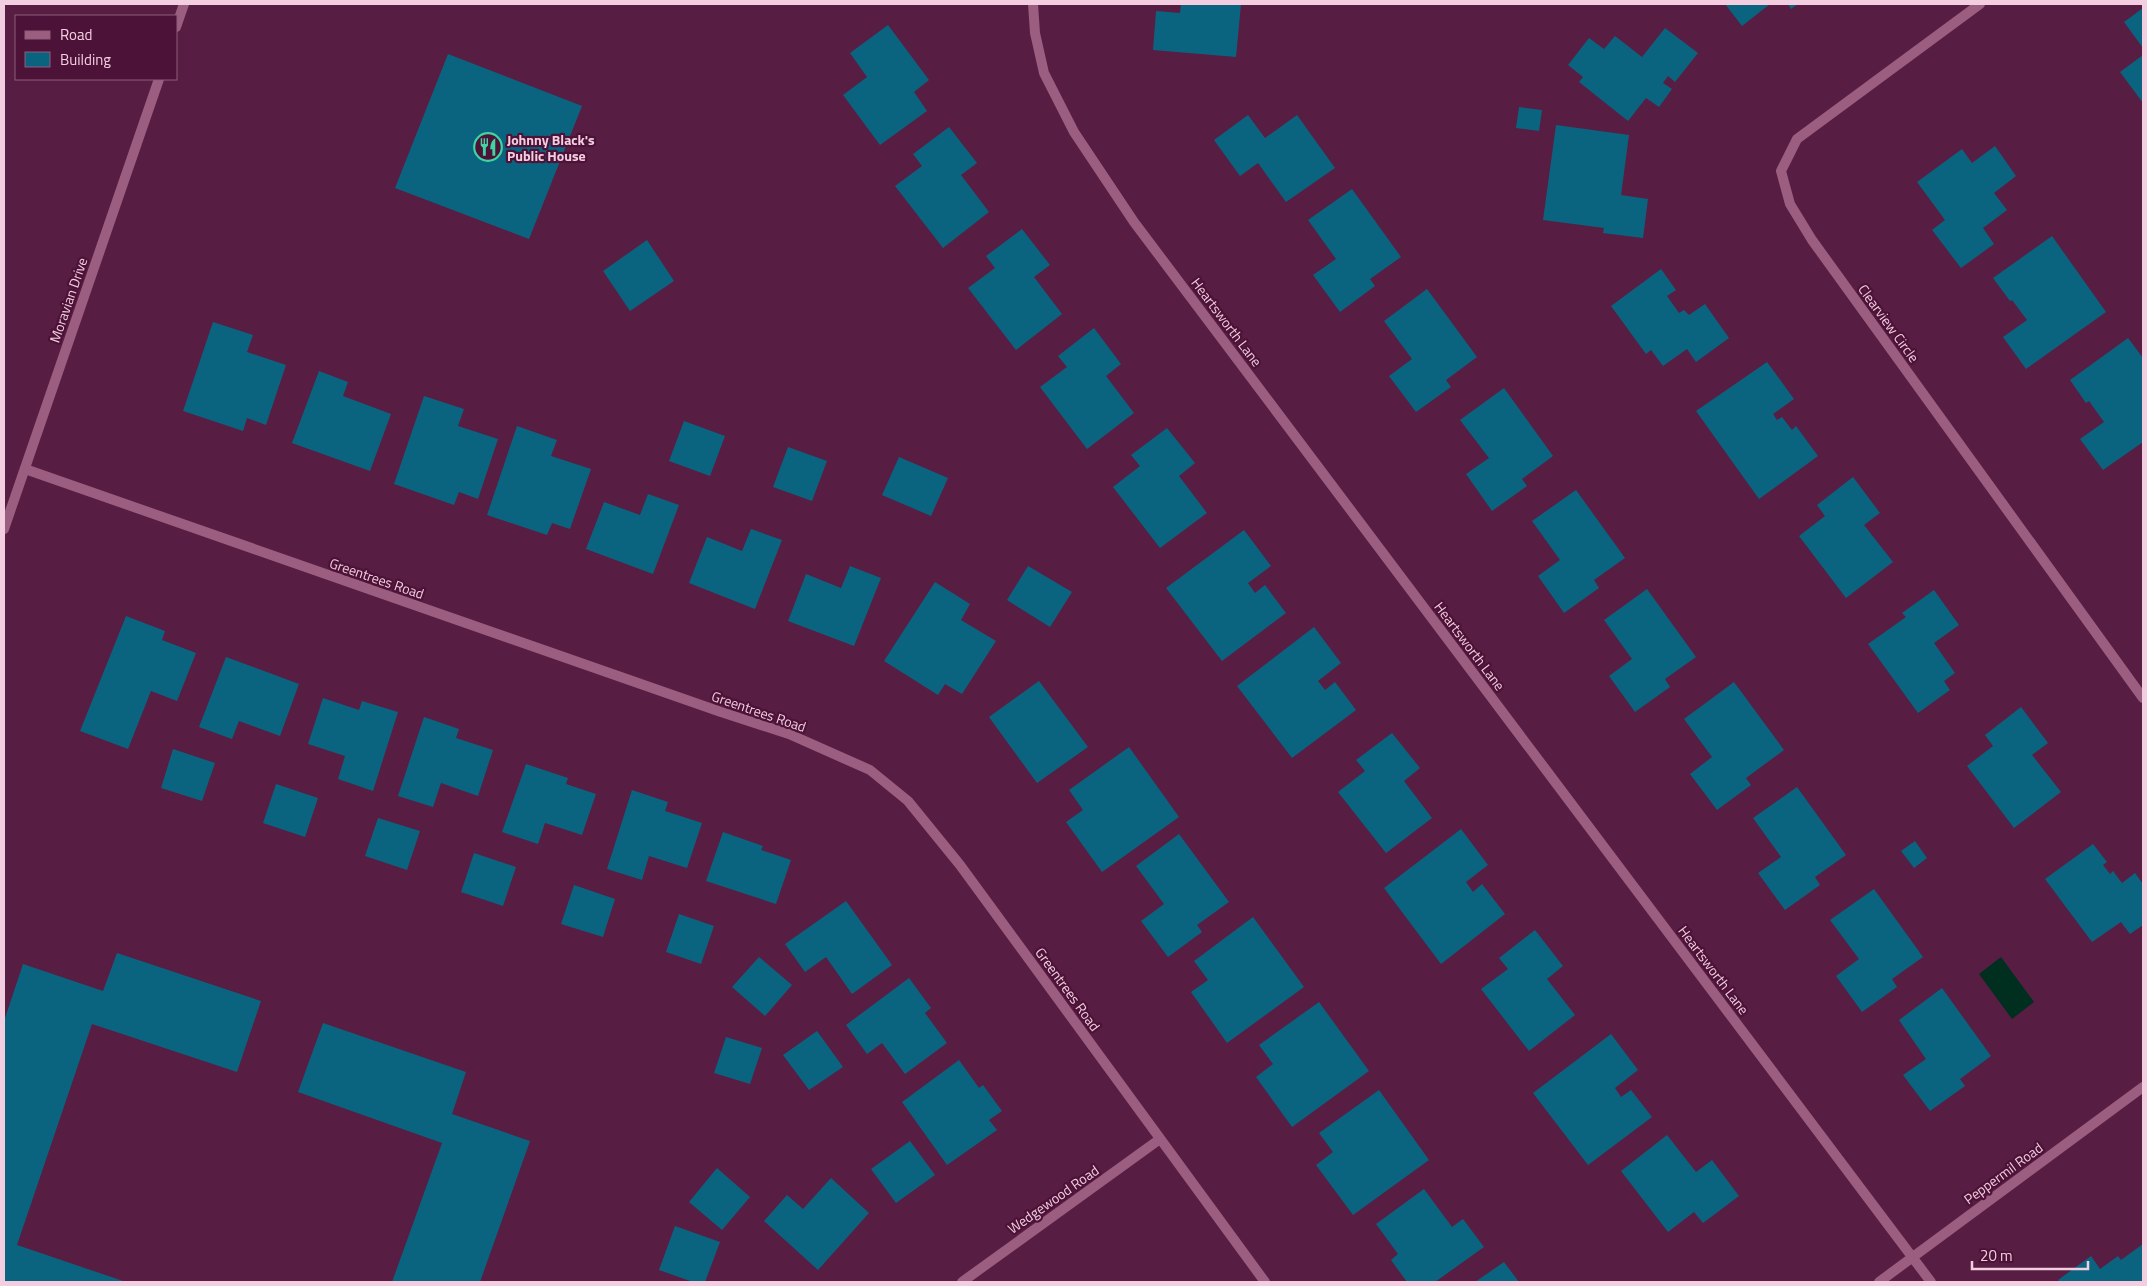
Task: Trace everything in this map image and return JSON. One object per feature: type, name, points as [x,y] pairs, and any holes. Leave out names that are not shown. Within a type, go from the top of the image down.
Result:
[{"type":"street","points":[[178,21],[184,4]]},
{"type":"street","name":"Heartsworth Lane","points":[[1033,4],[1035,33],[1044,73],[1074,132],[1134,222],[1931,1282]]},
{"type":"street","name":"Clearview Circle","points":[[1980,4],[1797,140],[1781,171],[1790,204],[1812,240],[2143,698]]},
{"type":"street","name":"Moravian Drive","points":[[4,529],[159,80]]},
{"type":"street","name":"Greentrees Road","points":[[25,469],[702,706],[789,734],[870,770],[908,801],[960,865],[1265,1282]]},
{"type":"street","name":"Peppermil Road","points":[[1879,1282],[2143,1087]]},
{"type":"street","name":"Wedgewood Road","points":[[962,1282],[1160,1139]]},
{"type":"shaded area","points":[[2001,957],[2034,1002],[2012,1019],[1979,974]]},
{"type":"building","points":[[1181,4],[1241,4],[1236,57],[1153,50],[1156,11],[1180,13]]},
{"type":"building","points":[[1725,4],[1770,4],[1742,26]]},
{"type":"building","points":[[1788,4],[1798,4],[1791,9]]},
{"type":"building","points":[[2143,8],[2143,48],[2124,22]]},
{"type":"building","points":[[888,25],[929,80],[914,92],[927,111],[880,145],[843,95],[867,77],[850,53]]},
{"type":"building","points":[[1665,28],[1698,53],[1675,82],[1668,76],[1663,83],[1672,89],[1659,107],[1646,98],[1628,121],[1579,82],[1583,77],[1568,65],[1589,38],[1604,49],[1615,36],[1642,57]]},
{"type":"building","name":"Johnny Black's Public House","points":[[448,54],[582,106],[529,239],[395,188]]},
{"type":"building","points":[[2143,55],[2143,103],[2120,72]]},
{"type":"building","points":[[1519,107],[1542,110],[1539,131],[1516,128]]},
{"type":"building","points":[[1248,115],[1265,138],[1297,115],[1335,168],[1286,202],[1258,163],[1240,176],[1214,140]]},
{"type":"building","points":[[1556,125],[1629,135],[1621,195],[1648,199],[1643,238],[1603,233],[1604,228],[1543,220]]},
{"type":"building","points":[[949,127],[977,163],[961,175],[989,212],[943,248],[895,186],[922,166],[913,154]]},
{"type":"building","points":[[1995,146],[2016,176],[1994,193],[2007,210],[1983,228],[1994,244],[1961,268],[1932,230],[1945,220],[1917,182],[1962,149],[1972,163]]},
{"type":"building","points":[[1352,189],[1401,257],[1370,279],[1375,286],[1340,312],[1313,275],[1336,259],[1308,220]]},
{"type":"building","points":[[1022,229],[1050,265],[1034,277],[1062,314],[1016,350],[968,288],[995,268],[986,256]]},
{"type":"building","points":[[2052,236],[2106,312],[2026,369],[2003,337],[2027,320],[1993,278]]},
{"type":"building","points":[[647,240],[674,281],[630,311],[603,271]]},
{"type":"building","points":[[1661,269],[1676,290],[1667,296],[1679,313],[1684,310],[1689,315],[1705,304],[1729,338],[1696,362],[1687,349],[1663,366],[1651,350],[1646,354],[1611,306]]},
{"type":"building","points":[[1427,289],[1477,357],[1446,380],[1451,387],[1416,412],[1389,376],[1412,359],[1384,321]]},
{"type":"building","points":[[213,322],[253,335],[247,352],[286,365],[266,425],[247,418],[243,431],[183,411]]},
{"type":"building","points":[[1094,328],[1121,364],[1106,376],[1134,413],[1087,449],[1040,387],[1067,367],[1058,356]]},
{"type":"building","points":[[2128,338],[2143,358],[2143,442],[2103,470],[2080,439],[2104,422],[2089,401],[2086,403],[2070,380]]},
{"type":"building","points":[[1767,362],[1794,399],[1773,414],[1777,420],[1782,417],[1792,430],[1796,426],[1818,456],[1759,499],[1696,411]]},
{"type":"building","points":[[319,371],[348,382],[343,396],[391,414],[370,471],[292,443]]},
{"type":"building","points":[[1504,388],[1553,456],[1522,479],[1527,486],[1492,511],[1466,474],[1489,458],[1460,420]]},
{"type":"building","points":[[424,396],[464,409],[458,426],[498,439],[478,499],[459,492],[454,505],[394,484]]},
{"type":"building","points":[[684,421],[725,436],[710,476],[669,461]]},
{"type":"building","points":[[517,426],[557,440],[551,456],[591,469],[570,529],[552,523],[547,535],[487,515]]},
{"type":"building","points":[[1167,428],[1195,463],[1179,476],[1207,513],[1160,548],[1113,487],[1140,466],[1131,455]]},
{"type":"building","points":[[788,447],[827,461],[812,501],[773,487]]},
{"type":"building","points":[[899,457],[948,478],[931,516],[882,495]]},
{"type":"building","points":[[1853,477],[1880,513],[1864,525],[1893,562],[1846,598],[1799,536],[1825,516],[1817,505]]},
{"type":"building","points":[[1576,490],[1625,558],[1594,580],[1599,588],[1564,613],[1538,576],[1560,560],[1532,521]]},
{"type":"building","points":[[648,494],[679,505],[653,574],[586,549],[604,502],[640,515]]},
{"type":"building","points":[[751,529],[782,540],[755,609],[689,583],[707,537],[742,551]]},
{"type":"building","points":[[1244,530],[1271,566],[1248,583],[1255,593],[1265,585],[1286,613],[1222,661],[1166,588]]},
{"type":"building","points":[[850,566],[881,578],[854,646],[788,621],[806,574],[841,588]]},
{"type":"building","points":[[1028,566],[1072,592],[1050,627],[1007,600]]},
{"type":"building","points":[[935,582],[970,604],[961,620],[996,641],[962,694],[945,684],[938,695],[884,661]]},
{"type":"building","points":[[1647,589],[1696,657],[1665,679],[1670,687],[1635,712],[1609,676],[1632,659],[1604,620]]},
{"type":"building","points":[[1934,590],[1959,625],[1934,643],[1955,673],[1944,681],[1950,690],[1918,713],[1868,644],[1906,617],[1902,613]]},
{"type":"building","points":[[126,616],[165,631],[162,640],[196,653],[177,701],[151,691],[128,749],[80,731]]},
{"type":"building","points":[[1314,627],[1341,663],[1318,681],[1325,690],[1335,682],[1356,710],[1292,758],[1237,686]]},
{"type":"building","points":[[226,657],[299,684],[280,736],[239,721],[232,739],[199,727]]},
{"type":"building","points":[[1039,681],[1088,747],[1037,783],[989,717]]},
{"type":"building","points":[[1734,682],[1784,750],[1746,778],[1751,785],[1717,810],[1690,774],[1712,757],[1684,719]]},
{"type":"building","points":[[323,698],[359,710],[362,701],[398,712],[373,791],[338,779],[345,756],[308,744]]},
{"type":"building","points":[[2021,707],[2048,743],[2032,755],[2061,792],[2014,828],[1967,766],[1993,746],[1985,735]]},
{"type":"building","points":[[424,717],[459,729],[456,738],[493,750],[478,796],[441,783],[433,807],[398,796]]},
{"type":"building","points":[[1392,733],[1420,768],[1404,781],[1432,818],[1386,853],[1338,792],[1365,771],[1356,760]]},
{"type":"building","points":[[1129,747],[1179,817],[1102,872],[1066,822],[1083,810],[1069,790]]},
{"type":"building","points":[[173,749],[215,763],[202,801],[161,788]]},
{"type":"building","points":[[526,764],[568,778],[566,784],[596,794],[582,835],[545,823],[538,844],[502,832]]},
{"type":"building","points":[[276,784],[318,798],[305,837],[263,823]]},
{"type":"building","points":[[1797,787],[1846,855],[1815,877],[1820,885],[1785,910],[1758,873],[1781,857],[1753,818]]},
{"type":"building","points":[[632,790],[668,802],[665,811],[702,823],[687,868],[649,856],[642,880],[607,869]]},
{"type":"building","points":[[378,818],[420,831],[407,870],[365,856]]},
{"type":"building","points":[[1461,829],[1488,865],[1466,882],[1473,892],[1482,884],[1505,914],[1441,964],[1384,888]]},
{"type":"building","points":[[723,832],[763,846],[761,850],[791,860],[776,904],[706,881]]},
{"type":"building","points":[[1179,834],[1229,902],[1197,925],[1202,932],[1168,957],[1141,921],[1164,904],[1136,866]]},
{"type":"building","points":[[1915,841],[1927,858],[1914,868],[1901,851]]},
{"type":"building","points":[[2093,844],[2107,862],[2103,865],[2110,874],[2113,871],[2122,883],[2135,873],[2143,884],[2143,925],[2130,934],[2121,922],[2092,942],[2045,879]]},
{"type":"building","points":[[474,853],[516,867],[503,906],[461,892]]},
{"type":"building","points":[[574,885],[615,899],[603,937],[561,924]]},
{"type":"building","points":[[1874,889],[1923,957],[1892,979],[1897,987],[1862,1012],[1836,976],[1859,959],[1830,920]]},
{"type":"building","points":[[846,901],[892,965],[852,994],[826,957],[805,972],[785,944]]},
{"type":"building","points":[[679,914],[714,926],[701,964],[666,952]]},
{"type":"building","points":[[1253,917],[1304,987],[1227,1043],[1191,992],[1208,980],[1194,961]]},
{"type":"building","points":[[1535,930],[1563,966],[1547,979],[1575,1015],[1529,1051],[1481,989],[1508,969],[1499,958]]},
{"type":"building","points":[[117,953],[261,1001],[237,1072],[92,1024],[17,1245],[126,1282],[4,1282],[4,1021],[23,964],[103,991]]},
{"type":"building","points":[[759,957],[792,985],[765,1016],[732,987]]},
{"type":"building","points":[[909,978],[931,1008],[925,1013],[947,1043],[905,1074],[882,1043],[867,1054],[846,1025]]},
{"type":"building","points":[[1942,988],[1991,1056],[1960,1079],[1965,1086],[1930,1111],[1903,1075],[1926,1059],[1899,1020]]},
{"type":"building","points":[[1319,1002],[1369,1071],[1292,1127],[1256,1077],[1273,1064],[1259,1045]]},
{"type":"building","points":[[323,1023],[466,1072],[452,1114],[530,1141],[480,1282],[392,1282],[442,1143],[298,1092]]},
{"type":"building","points":[[817,1031],[843,1067],[809,1090],[783,1055]]},
{"type":"building","points":[[1611,1034],[1638,1070],[1615,1088],[1621,1097],[1631,1090],[1652,1117],[1588,1165],[1533,1093]]},
{"type":"building","points":[[726,1037],[762,1048],[750,1084],[714,1073]]},
{"type":"building","points":[[959,1060],[979,1088],[983,1085],[1002,1111],[989,1120],[997,1130],[947,1165],[902,1102]]},
{"type":"building","points":[[1379,1090],[1429,1160],[1353,1215],[1316,1165],[1333,1152],[1319,1133]]},
{"type":"building","points":[[1667,1135],[1696,1172],[1712,1160],[1739,1196],[1703,1223],[1694,1212],[1668,1232],[1621,1171]]},
{"type":"building","points":[[910,1141],[935,1175],[896,1203],[871,1169]]},
{"type":"building","points":[[717,1168],[750,1197],[722,1230],[689,1202]]},
{"type":"building","points":[[831,1178],[869,1213],[818,1270],[764,1221],[787,1195],[803,1209]]},
{"type":"building","points":[[1424,1189],[1452,1227],[1463,1219],[1484,1247],[1435,1282],[1407,1282],[1391,1260],[1398,1254],[1376,1224]]},
{"type":"building","points":[[675,1226],[720,1242],[705,1282],[693,1282],[659,1270]]},
{"type":"building","points":[[2143,1244],[2143,1282],[2060,1282],[2058,1280],[2091,1256],[2100,1269],[2118,1256],[2121,1260]]},
{"type":"building","points":[[1504,1262],[1519,1282],[1475,1282]]},
{"type":"place","name":"Johnny Black's Public House","points":[[488,147]]}]
